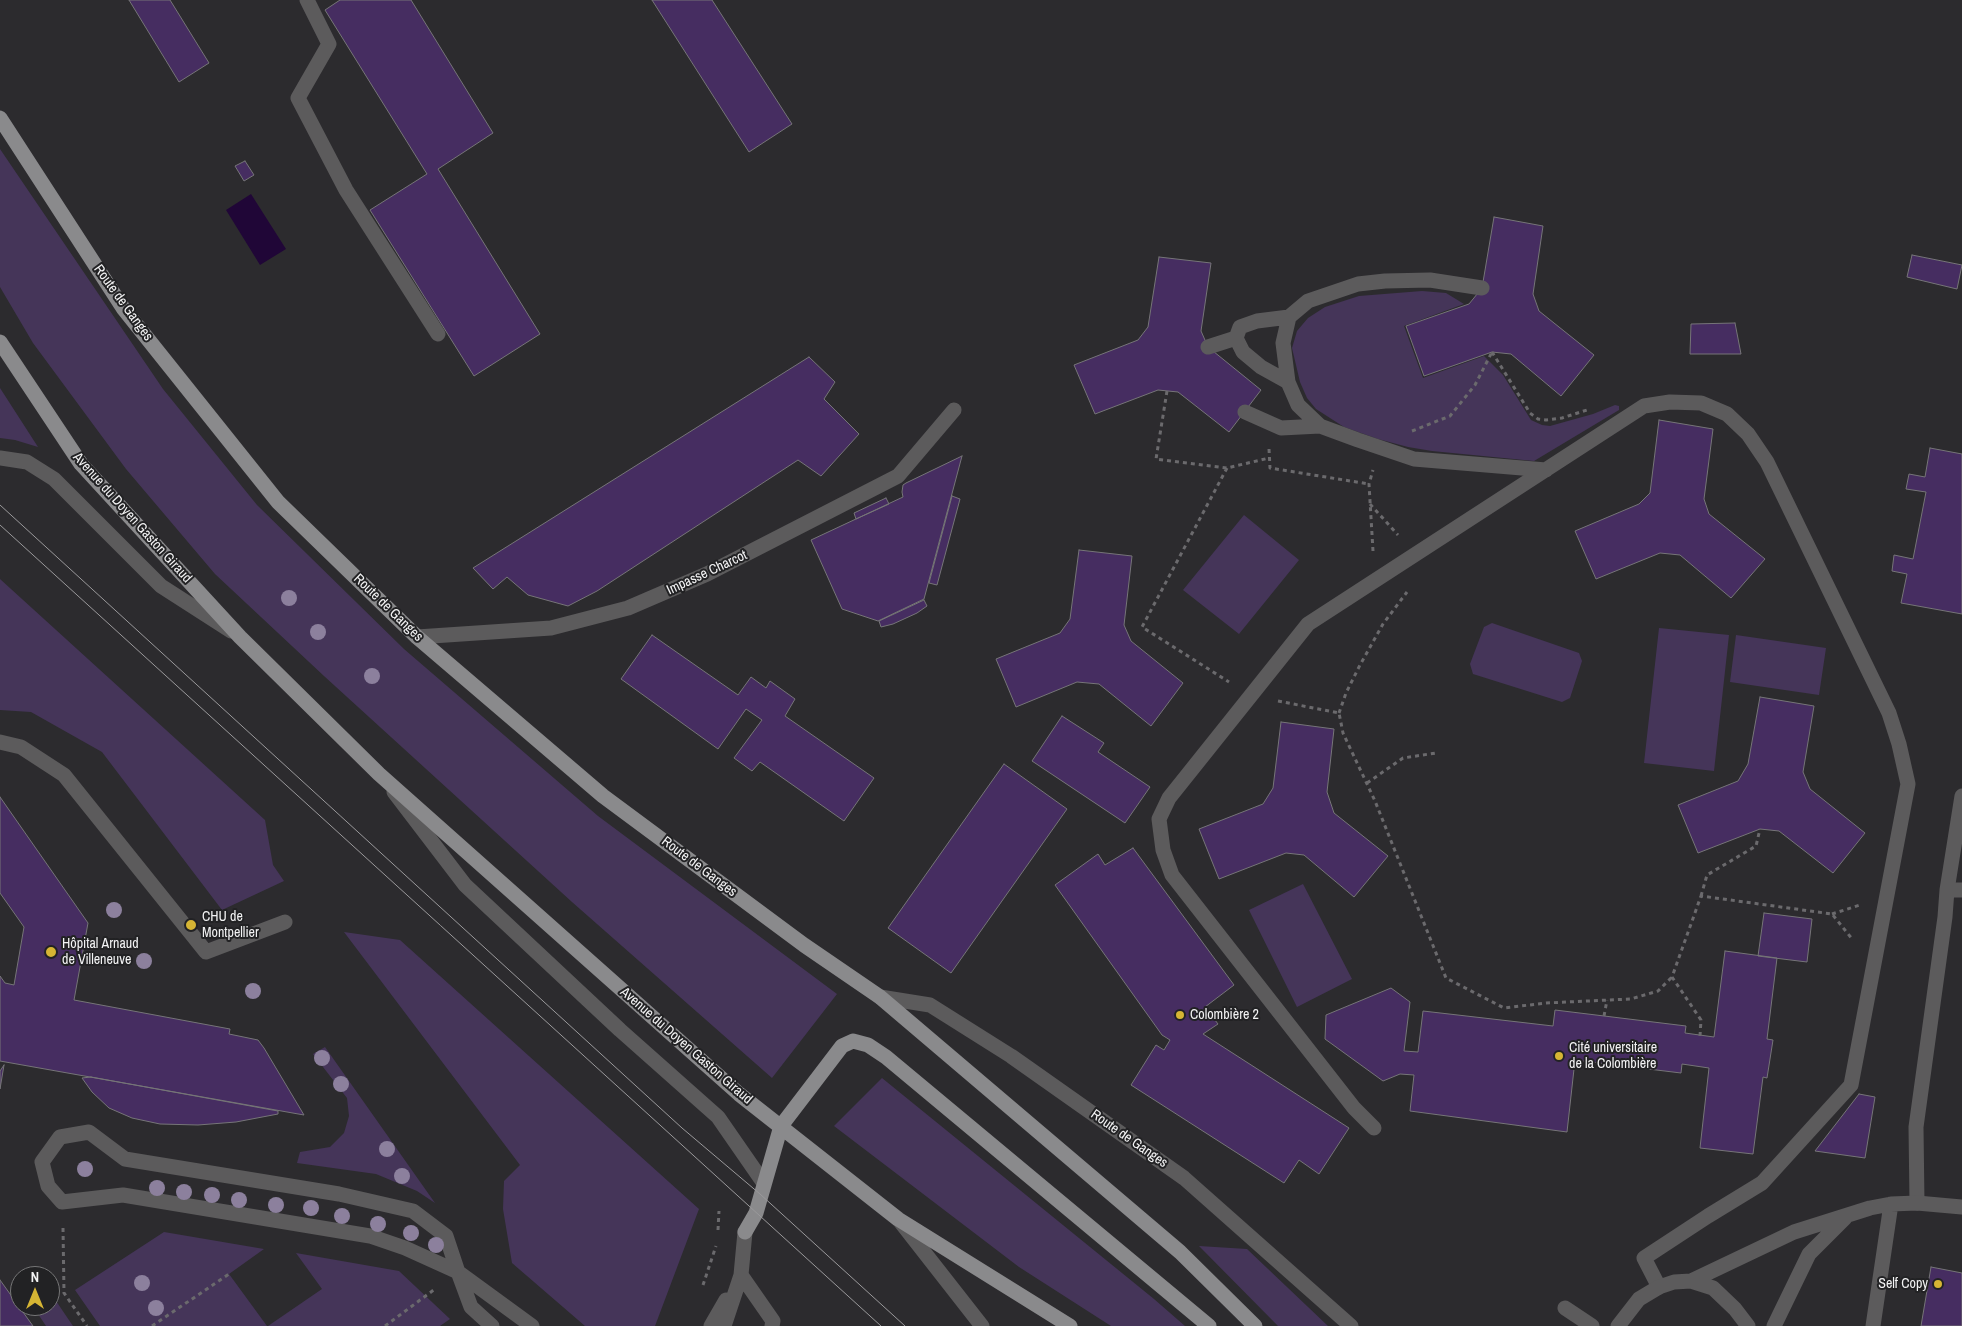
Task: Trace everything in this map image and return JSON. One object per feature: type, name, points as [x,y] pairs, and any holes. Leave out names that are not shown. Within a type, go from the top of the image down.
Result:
[{"type":"main road","name":"Route de Ganges","points":[[0,118],[123,308],[278,502],[417,637],[603,796],[804,946],[880,997],[1180,1252],[1255,1326]]},
{"type":"main road","name":"Avenue du Doyen Gaston Giraud","points":[[0,342],[80,464],[240,637],[379,774],[739,1094],[898,1219]]},
{"type":"main road","points":[[745,1232],[756,1213],[780,1126],[842,1046],[853,1041],[868,1045],[886,1057],[1209,1326]]},
{"type":"main road","points":[[898,1219],[1070,1326]]},
{"type":"street","points":[[307,0],[329,44],[298,98],[346,190],[438,334]]},
{"type":"street","points":[[1288,382],[1261,367],[1243,352],[1236,338],[1240,327],[1257,321],[1289,317],[1308,301],[1358,284],[1430,280],[1482,288]]},
{"type":"street","points":[[1289,317],[1283,343],[1288,382],[1298,405],[1320,426]]},
{"type":"street","points":[[1208,347],[1236,338]]},
{"type":"street","points":[[1374,1128],[1354,1108],[1172,874],[1163,850],[1159,819],[1169,798],[1308,624],[1644,406],[1670,402],[1701,404],[1728,414],[1748,434],[1767,462],[1889,713],[1899,744],[1908,784],[1851,1085],[1762,1183],[1644,1258],[1659,1287]]},
{"type":"street","name":"Impasse Charcot","points":[[417,637],[551,628],[628,608],[707,574],[898,476],[954,410]]},
{"type":"street","points":[[1245,412],[1281,428],[1320,426],[1414,458],[1546,470]]},
{"type":"street","name":"Avenue du Doyen Gaston Giraud","points":[[0,458],[27,462],[54,479],[161,586],[240,637]]},
{"type":"street","points":[[0,742],[21,747],[64,775],[206,952],[285,922]]},
{"type":"street","name":"Avenue du Doyen Gaston Giraud","points":[[379,774],[465,885],[620,1030],[718,1117],[763,1182]]},
{"type":"street","points":[[1918,1203],[1916,1126],[1945,916],[1954,890],[1962,796]]},
{"type":"street","name":"Route de Ganges","points":[[880,997],[930,1004],[1011,1056],[1184,1178],[1351,1326]]},
{"type":"street","points":[[492,1326],[471,1307],[458,1272],[446,1236],[413,1211],[339,1194],[126,1159],[89,1132],[60,1137],[42,1162],[48,1186],[62,1202],[123,1195],[370,1236],[405,1248],[458,1272],[532,1326]]},
{"type":"street","points":[[1691,1281],[1794,1232],[1870,1208],[1891,1204],[1918,1203],[1962,1207]]},
{"type":"street","points":[[1873,1326],[1891,1204]]},
{"type":"street","points":[[1774,1326],[1810,1254],[1846,1217]]},
{"type":"street","name":"Avenue du Doyen Gaston Giraud","points":[[898,1219],[982,1326]]},
{"type":"street","points":[[735,1326],[745,1232]]},
{"type":"street","points":[[711,1326],[741,1275]]},
{"type":"street","points":[[724,1326],[741,1275]]},
{"type":"street","points":[[741,1275],[773,1321],[772,1326]]},
{"type":"street","points":[[1618,1326],[1639,1299],[1659,1287],[1674,1282],[1691,1281],[1713,1288],[1735,1309],[1748,1326]]},
{"type":"street","points":[[1566,1308],[1592,1326]]},
{"type":"path","points":[[1492,352],[1530,412],[1538,419],[1562,418],[1597,407]]},
{"type":"path","points":[[1167,391],[1156,459],[1227,468],[1270,458]]},
{"type":"path","points":[[1268,422],[1270,468],[1369,484]]},
{"type":"path","points":[[1227,468],[1142,627],[1250,695],[1339,713]]},
{"type":"path","points":[[1370,504],[1416,554]]},
{"type":"path","points":[[1412,585],[1383,624],[1360,664],[1339,713],[1343,733],[1367,783],[1446,978],[1504,1008],[1546,1003],[1631,999],[1658,991],[1672,977],[1707,875],[1756,846],[1760,829]]},
{"type":"path","points":[[1367,783],[1403,758],[1436,753]]},
{"type":"path","points":[[1701,896],[1832,914],[1873,966]]},
{"type":"path","points":[[1672,977],[1702,1020],[1700,1036]]},
{"type":"path","points":[[1604,1016],[1607,1000]]},
{"type":"path","points":[[62,1202],[64,1293],[87,1326]]},
{"type":"path","points":[[702,1291],[716,1247],[719,1210]]},
{"type":"path","points":[[386,1326],[458,1272]]},
{"type":"path","points":[[152,1326],[228,1274]]},
{"type":"shaded area","points":[[0,149],[163,389],[257,505],[404,649],[598,816],[837,994],[772,1078],[572,902],[215,574],[126,469],[33,343],[0,287]]},
{"type":"shaded area","points":[[251,194],[286,249],[260,265],[226,210]]},
{"type":"shaded area","points":[[1422,291],[1446,293],[1464,304],[1404,326],[1423,378],[1484,356],[1503,375],[1531,420],[1542,425],[1550,426],[1593,414],[1615,405],[1619,406],[1619,410],[1534,461],[1408,447],[1344,427],[1316,409],[1307,398],[1300,382],[1292,348],[1297,331],[1308,318],[1325,307],[1359,296]]},
{"type":"shaded area","points":[[0,388],[38,447],[15,440],[0,438]]},
{"type":"shaded area","points":[[1244,515],[1299,560],[1239,634],[1183,590]]},
{"type":"shaded area","points":[[0,579],[265,820],[273,865],[284,881],[222,910],[102,752],[31,712],[0,710]]},
{"type":"shaded area","points":[[1492,623],[1579,653],[1582,661],[1570,698],[1562,702],[1473,674],[1470,664],[1484,627]]},
{"type":"shaded area","points":[[1659,628],[1729,635],[1714,771],[1644,763]]},
{"type":"shaded area","points":[[1736,635],[1826,648],[1819,695],[1730,682]]},
{"type":"shaded area","points":[[1303,884],[1352,979],[1297,1007],[1249,910]]},
{"type":"shaded area","points":[[344,932],[400,940],[699,1209],[655,1326],[585,1326],[512,1263],[503,1209],[504,1181],[520,1165]]},
{"type":"shaded area","points":[[325,1047],[435,1203],[417,1191],[376,1174],[297,1163],[300,1152],[330,1147],[344,1133],[349,1116],[347,1098],[313,1054]]},
{"type":"shaded area","points":[[882,1078],[1185,1326],[1111,1326],[1019,1267],[834,1126]]},
{"type":"shaded area","points":[[164,1232],[264,1249],[229,1274],[267,1326],[100,1326],[75,1290]]},
{"type":"shaded area","points":[[1199,1246],[1247,1249],[1328,1326],[1278,1326]]},
{"type":"shaded area","points":[[296,1253],[399,1271],[450,1319],[440,1326],[268,1326],[322,1289]]},
{"type":"shaded area","points":[[60,1307],[73,1326],[46,1326],[39,1316],[60,1316]]},
{"type":"building","points":[[129,0],[170,0],[209,63],[179,82]]},
{"type":"building","points":[[340,0],[411,0],[493,133],[438,169],[540,334],[474,376],[370,210],[427,174],[325,10]]},
{"type":"building","points":[[652,0],[712,0],[792,124],[749,152]]},
{"type":"building","points":[[245,161],[254,175],[244,181],[235,166]]},
{"type":"building","points":[[1494,217],[1543,226],[1533,294],[1539,311],[1594,355],[1561,396],[1511,354],[1492,352],[1424,376],[1406,326],[1469,304],[1482,288]]},
{"type":"building","points":[[1912,255],[1962,265],[1957,289],[1907,277]]},
{"type":"building","points":[[1159,257],[1211,263],[1201,331],[1208,347],[1261,390],[1229,432],[1178,392],[1158,390],[1095,414],[1074,365],[1138,340],[1148,327]]},
{"type":"building","points":[[1735,323],[1741,354],[1690,354],[1691,324]]},
{"type":"building","points":[[809,357],[835,382],[824,399],[859,434],[821,476],[798,460],[597,591],[568,606],[528,595],[507,577],[493,589],[473,568]]},
{"type":"building","points":[[1659,420],[1713,429],[1704,499],[1709,514],[1765,559],[1731,598],[1680,555],[1660,553],[1596,579],[1575,531],[1639,504],[1650,493]]},
{"type":"building","points":[[1930,448],[1962,454],[1962,614],[1901,603],[1907,574],[1892,571],[1894,555],[1913,559],[1926,492],[1906,489],[1909,474],[1925,477]]},
{"type":"building","points":[[962,456],[924,599],[878,621],[842,609],[811,540],[903,497],[903,485]]},
{"type":"building","points":[[952,496],[960,499],[937,585],[929,583]]},
{"type":"building","points":[[886,498],[889,504],[856,519],[854,513]]},
{"type":"building","points":[[1079,550],[1132,556],[1124,625],[1131,641],[1183,683],[1151,726],[1099,684],[1077,682],[1016,707],[996,659],[1060,633],[1070,619]]},
{"type":"building","points":[[924,600],[927,606],[917,613],[893,624],[881,627],[879,621]]},
{"type":"building","points":[[652,635],[738,695],[751,677],[766,688],[770,681],[795,699],[785,716],[874,778],[844,821],[760,762],[752,771],[734,758],[762,720],[746,709],[718,749],[621,679]]},
{"type":"building","points":[[1760,697],[1814,706],[1803,772],[1810,789],[1865,833],[1833,873],[1779,831],[1760,829],[1698,853],[1678,805],[1738,781],[1748,764]]},
{"type":"building","points":[[1062,716],[1104,743],[1098,752],[1150,787],[1125,823],[1032,761]]},
{"type":"building","points":[[1281,722],[1334,729],[1327,792],[1334,813],[1388,856],[1354,897],[1304,855],[1286,853],[1219,879],[1199,829],[1263,804],[1273,788]]},
{"type":"building","points":[[1004,764],[1067,809],[951,973],[888,928]]},
{"type":"building","name":"Hôpital Arnaud de Villeneuve","points":[[0,797],[88,923],[74,1000],[230,1029],[229,1034],[258,1040],[304,1115],[0,1061],[0,976],[5,983],[14,985],[24,927],[0,893]]},
{"type":"building","name":"Colombière 2","points":[[1133,848],[1234,985],[1205,1007],[1218,1024],[1203,1034],[1349,1128],[1319,1174],[1299,1160],[1284,1183],[1131,1085],[1156,1045],[1164,1050],[1170,1040],[1162,1035],[1055,885],[1098,854],[1105,865]]},
{"type":"building","points":[[1764,913],[1812,919],[1807,962],[1758,956]]},
{"type":"building","name":"Cité universitaire de la Colombière","points":[[1725,951],[1777,958],[1767,1039],[1773,1040],[1767,1078],[1763,1077],[1753,1154],[1700,1148],[1709,1068],[1682,1064],[1681,1073],[1575,1060],[1567,1132],[1410,1111],[1414,1075],[1400,1074],[1383,1081],[1325,1039],[1326,1015],[1391,988],[1410,1002],[1404,1051],[1418,1052],[1423,1011],[1553,1026],[1555,1010],[1686,1026],[1685,1033],[1714,1037]]},
{"type":"building","points":[[4,1065],[0,1089],[0,1071]]},
{"type":"building","points":[[91,1077],[278,1111],[278,1114],[236,1122],[198,1125],[160,1124],[132,1118],[109,1108],[92,1092],[82,1078]]},
{"type":"building","points":[[1859,1094],[1875,1097],[1865,1158],[1815,1151]]},
{"type":"building","points":[[1931,1267],[1962,1273],[1962,1326],[1921,1326]]},
{"type":"building","points":[[0,1280],[10,1294],[10,1316],[26,1316],[33,1326],[0,1326]]},
{"type":"tram line","points":[[0,505],[682,1128],[760,1194],[905,1326]]},
{"type":"tram line","points":[[0,525],[881,1326]]},
{"type":"place","name":"CHU de Montpellier","points":[[191,925]]},
{"type":"place","name":"Hôpital Arnaud de Villeneuve","points":[[51,952]]},
{"type":"place","name":"Colombière 2","points":[[1180,1015]]},
{"type":"place","name":"Cité universitaire de la Colombière","points":[[1559,1056]]},
{"type":"place","name":"Self Copy","points":[[1938,1284]]}]
